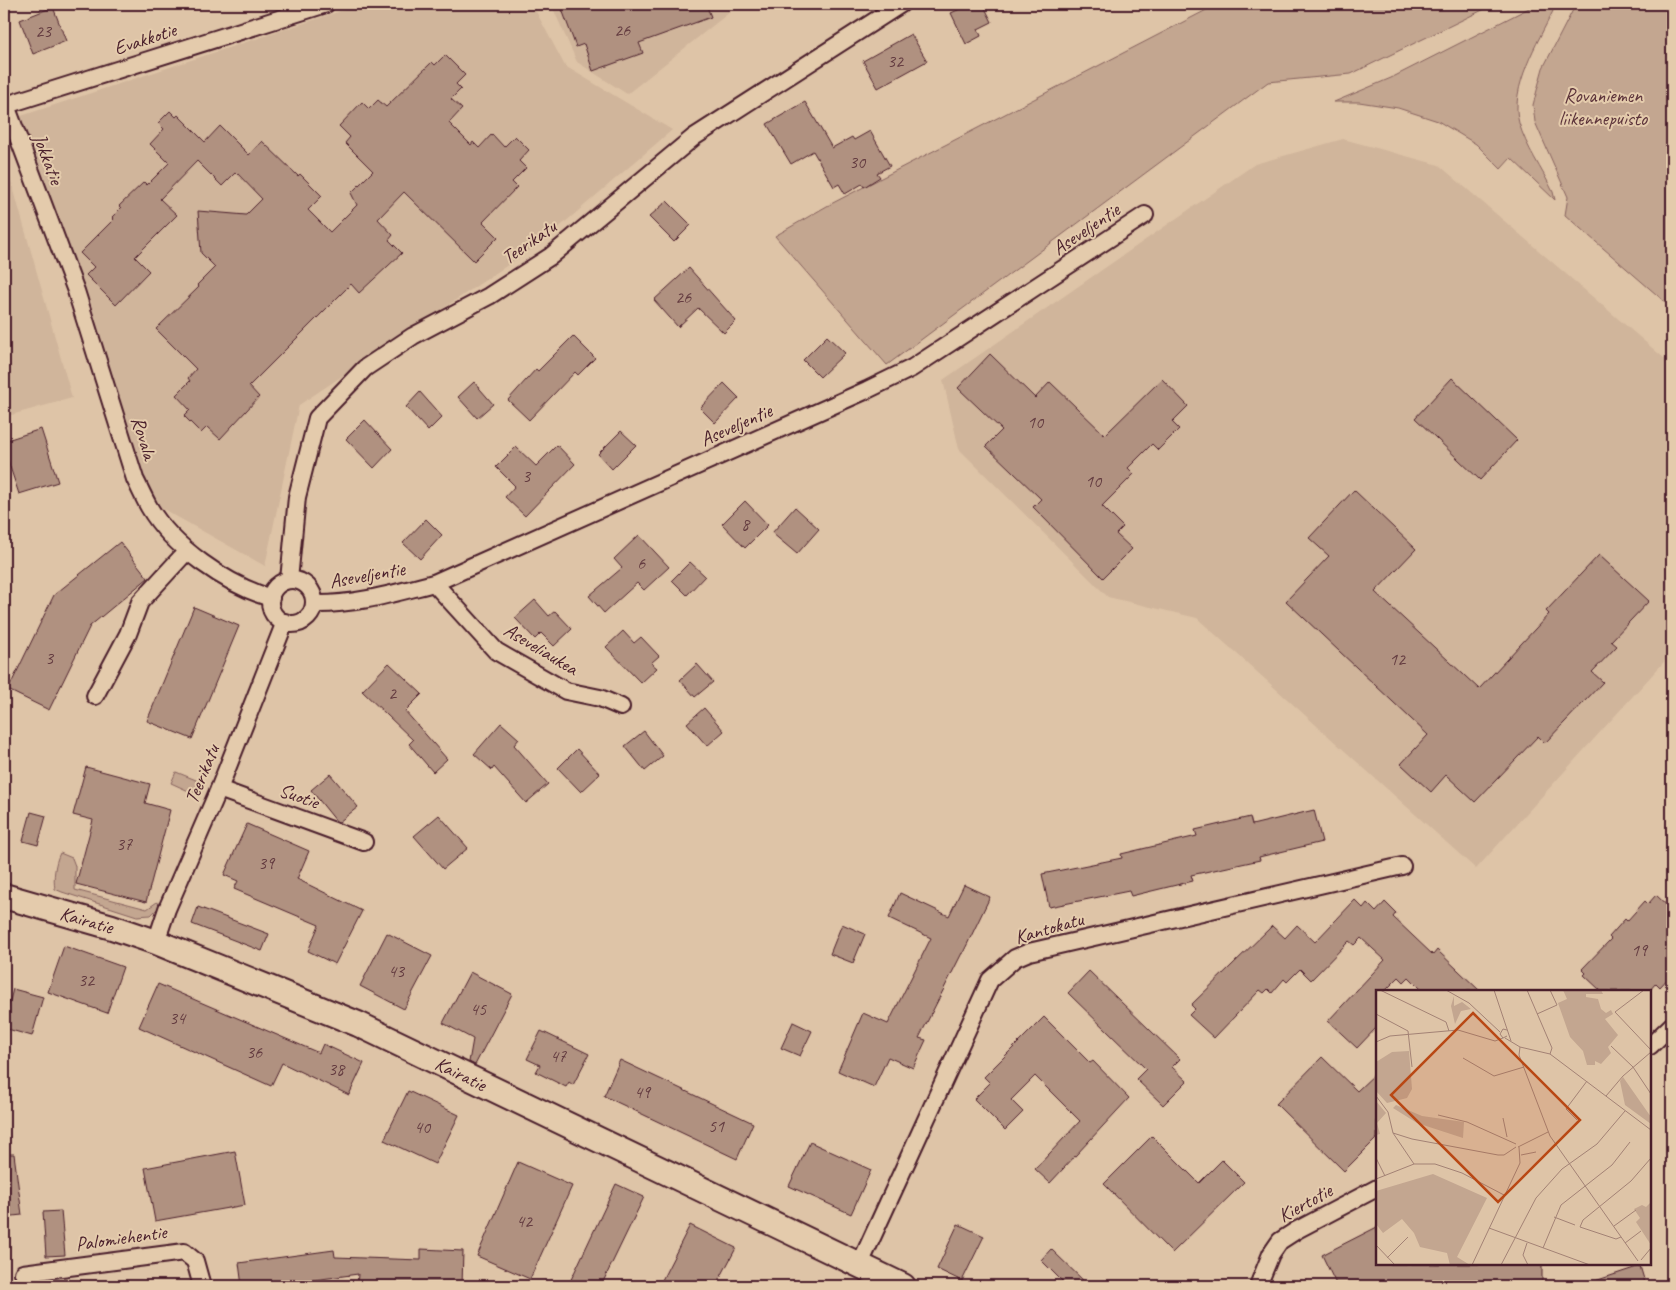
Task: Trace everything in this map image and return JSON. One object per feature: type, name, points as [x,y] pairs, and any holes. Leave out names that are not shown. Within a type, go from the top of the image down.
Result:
[{"type":"main road","name":"Kairatie","points":[[4,896],[112,927],[156,942],[358,1024],[903,1286]]},
{"type":"street","name":"Evakkotie","points":[[5,103],[326,4]]},
{"type":"street","name":"Teerikatu","points":[[289,580],[297,496],[316,418],[364,368],[413,336],[488,296],[551,256],[694,137],[901,4]]},
{"type":"street","name":"Jokkatie","points":[[5,103],[53,232]]},
{"type":"street","name":"Aseveljentie","points":[[314,604],[372,599],[434,583],[867,390],[912,368],[1146,215]]},
{"type":"street","name":"Rovala","points":[[53,232],[76,291],[135,479],[149,508],[175,541],[210,568],[250,592],[271,598]]},
{"type":"street","points":[[95,696],[128,634],[140,602],[187,551]]},
{"type":"street","points":[[289,580],[296,580],[308,586],[312,591],[314,604],[309,616],[304,620],[291,624],[275,616],[272,610],[271,598],[277,586],[289,580]]},
{"type":"street","name":"Aseveliaukea","points":[[434,583],[496,651],[566,691],[600,698],[621,707]]},
{"type":"street","name":"Teerikatu","points":[[156,942],[167,909],[219,789],[285,622]]},
{"type":"street","name":"Suotie","points":[[219,789],[364,842]]},
{"type":"street","name":"Kantokatu","points":[[858,1266],[990,980],[1015,958],[1029,952],[1402,866]]},
{"type":"street","points":[[1651,1045],[1672,1025]]},
{"type":"street","name":"Kiertotie","points":[[1258,1286],[1271,1254],[1280,1241],[1376,1189]]},
{"type":"street","name":"Palomiehentie","points":[[23,1273],[184,1252],[195,1261],[202,1286]]},
{"type":"street","points":[[1267,1267],[1271,1286]]},
{"type":"shaded area","points":[[362,4],[532,4],[565,66],[672,130],[542,242],[299,405],[265,566],[154,504],[69,301],[15,118]]},
{"type":"shaded area","points":[[551,4],[740,4],[627,94],[577,62]]},
{"type":"shaded area","points":[[1343,139],[1439,165],[1672,365],[1672,653],[1476,869],[1197,618],[1108,597],[959,449],[943,380],[1255,164]]},
{"type":"shaded area","points":[[4,155],[72,398],[4,417]]},
{"type":"green space","points":[[1218,4],[1495,4],[1351,74],[1268,82],[887,365],[775,236],[827,206]]},
{"type":"green space","points":[[1537,4],[1548,4],[1553,11],[1521,80],[1517,109],[1522,132],[1553,192],[1555,200],[1511,158],[1501,169],[1476,144],[1438,121],[1398,108],[1359,102],[1334,102],[1391,78]]},
{"type":"green space","name":"Rovaniemen liikennepuisto","points":[[1576,4],[1672,4],[1672,308],[1565,215],[1568,197],[1535,122],[1533,105],[1543,68]]},
{"type":"green space","points":[[176,772],[196,780],[197,786],[193,793],[171,783]]},
{"type":"green space","points":[[60,853],[72,858],[75,866],[75,890],[147,909],[157,902],[161,905],[151,915],[137,916],[55,889],[55,871]]},
{"type":"building","points":[[560,4],[706,4],[711,17],[639,43],[643,53],[593,71],[584,44],[576,47]]},
{"type":"building","points":[[971,4],[983,4],[992,22],[978,29],[981,36],[966,44],[951,13]]},
{"type":"building","points":[[53,7],[66,41],[33,54],[20,20]]},
{"type":"building","points":[[911,34],[927,61],[878,88],[863,61]]},
{"type":"building","points":[[445,55],[465,75],[456,84],[461,89],[451,99],[462,109],[449,123],[471,145],[473,142],[479,148],[492,134],[504,147],[515,136],[529,150],[519,161],[526,168],[512,182],[517,187],[483,222],[498,237],[474,261],[404,192],[378,219],[393,235],[389,240],[402,253],[359,293],[351,284],[249,386],[259,397],[220,439],[207,427],[201,433],[184,416],[190,410],[176,395],[190,381],[188,378],[196,369],[156,329],[199,287],[197,285],[215,267],[201,253],[198,211],[246,215],[262,199],[236,172],[222,186],[197,161],[160,199],[177,215],[135,257],[149,271],[116,305],[86,275],[94,267],[80,253],[114,219],[112,217],[121,208],[119,206],[144,182],[147,185],[169,163],[150,144],[164,129],[158,123],[170,111],[176,117],[178,115],[205,142],[220,126],[249,155],[262,141],[322,196],[308,210],[330,232],[357,205],[351,193],[373,171],[345,143],[350,137],[339,126],[362,102],[369,109],[378,100],[386,107],[432,62],[435,65]]},
{"type":"building","points":[[805,102],[832,148],[852,137],[854,140],[870,131],[890,166],[877,173],[880,177],[864,187],[862,184],[845,194],[839,184],[834,187],[813,151],[791,164],[767,124]]},
{"type":"building","points":[[667,201],[691,225],[674,242],[649,217]]},
{"type":"building","points":[[689,268],[736,321],[724,333],[698,308],[678,327],[654,300]]},
{"type":"building","points":[[573,336],[595,358],[578,375],[575,372],[529,420],[508,400],[536,369],[538,371]]},
{"type":"building","points":[[827,336],[845,353],[820,377],[803,360]]},
{"type":"building","points":[[990,354],[1035,398],[1050,382],[1105,435],[1162,379],[1188,406],[1172,422],[1179,429],[1158,450],[1152,444],[1128,468],[1134,474],[1102,506],[1123,527],[1116,534],[1132,549],[1103,578],[1033,507],[1041,499],[986,446],[1002,430],[958,388]]},
{"type":"building","points":[[1452,378],[1517,440],[1480,480],[1415,418]]},
{"type":"building","points":[[474,382],[493,404],[477,418],[458,397]]},
{"type":"building","points":[[724,383],[739,398],[715,423],[700,408]]},
{"type":"building","points":[[420,392],[442,417],[428,431],[406,407]]},
{"type":"building","points":[[365,420],[392,449],[374,468],[346,439]]},
{"type":"building","points":[[41,429],[58,482],[19,494],[4,449],[4,441]]},
{"type":"building","points":[[621,431],[636,445],[612,469],[598,454]]},
{"type":"building","points":[[557,445],[575,464],[525,516],[505,497],[515,486],[496,467],[516,447],[536,466]]},
{"type":"building","points":[[1354,490],[1416,549],[1375,592],[1479,689],[1549,614],[1546,611],[1599,555],[1649,601],[1611,641],[1617,646],[1592,672],[1603,682],[1545,743],[1538,736],[1475,802],[1446,775],[1431,792],[1401,764],[1428,735],[1286,601],[1329,556],[1309,538]]},
{"type":"building","points":[[745,501],[768,525],[745,548],[722,524]]},
{"type":"building","points":[[795,507],[819,529],[797,554],[772,533]]},
{"type":"building","points":[[426,519],[442,535],[420,559],[403,543]]},
{"type":"building","points":[[639,535],[669,567],[644,590],[637,583],[604,613],[589,596],[622,568],[614,559]]},
{"type":"building","points":[[120,542],[148,578],[90,626],[49,710],[8,690],[54,595]]},
{"type":"building","points":[[690,562],[705,576],[687,595],[672,580]]},
{"type":"building","points":[[535,600],[549,616],[555,611],[572,629],[554,646],[541,633],[535,639],[515,618]]},
{"type":"building","points":[[194,607],[239,626],[192,739],[147,721]]},
{"type":"building","points":[[623,631],[634,643],[641,637],[659,656],[651,663],[657,668],[641,683],[606,647]]},
{"type":"building","points":[[389,663],[422,694],[405,711],[447,759],[433,772],[409,744],[413,740],[362,691]]},
{"type":"building","points":[[697,664],[713,682],[695,697],[680,680]]},
{"type":"building","points":[[704,708],[724,731],[707,746],[687,723]]},
{"type":"building","points":[[501,723],[519,739],[514,745],[548,784],[526,803],[494,767],[492,770],[474,754]]},
{"type":"building","points":[[644,731],[663,756],[645,771],[625,746]]},
{"type":"building","points":[[577,749],[600,774],[581,792],[558,768]]},
{"type":"building","points":[[86,767],[150,784],[145,803],[170,810],[146,902],[76,884],[93,820],[73,815]]},
{"type":"building","points":[[330,774],[358,807],[339,822],[336,821],[311,790]]},
{"type":"building","points":[[1314,810],[1322,842],[1259,857],[1260,860],[1191,875],[1193,881],[1131,896],[1129,891],[1049,907],[1042,874],[1122,858],[1121,854],[1197,836],[1195,830],[1250,817],[1252,825]]},
{"type":"building","points":[[31,812],[46,816],[38,845],[23,841]]},
{"type":"building","points":[[439,815],[468,848],[443,869],[414,836]]},
{"type":"building","points":[[247,824],[309,851],[297,879],[362,911],[335,964],[308,951],[319,925],[234,889],[238,881],[224,875]]},
{"type":"building","points":[[964,885],[990,897],[919,1038],[926,1040],[913,1068],[888,1057],[874,1087],[838,1071],[863,1013],[888,1024],[931,938],[889,918],[900,893],[949,916]]},
{"type":"building","points":[[1656,895],[1672,910],[1672,974],[1660,987],[1656,983],[1650,990],[1600,990],[1584,975],[1586,973],[1582,969],[1611,939],[1609,937],[1625,919],[1627,921],[1645,901],[1648,904]]},
{"type":"building","points":[[1355,900],[1363,908],[1367,903],[1376,912],[1385,902],[1396,913],[1393,917],[1433,955],[1437,950],[1479,990],[1422,990],[1409,977],[1404,982],[1399,977],[1386,990],[1376,990],[1376,1028],[1357,1048],[1328,1021],[1385,960],[1361,938],[1354,945],[1349,941],[1311,980],[1300,969],[1287,982],[1284,979],[1272,993],[1268,989],[1264,993],[1260,990],[1214,1038],[1189,1015],[1195,1009],[1191,1005],[1272,926],[1285,938],[1297,925],[1315,942]]},
{"type":"building","points":[[198,907],[269,934],[262,951],[192,924]]},
{"type":"building","points":[[842,924],[865,934],[853,963],[830,954]]},
{"type":"building","points":[[387,933],[432,956],[404,1009],[360,986]]},
{"type":"building","points":[[64,946],[123,967],[107,1013],[48,992]]},
{"type":"building","points":[[1089,971],[1180,1059],[1172,1067],[1187,1081],[1163,1105],[1136,1079],[1146,1069],[1068,993]]},
{"type":"building","points":[[470,972],[512,994],[475,1065],[469,1062],[473,1039],[443,1023]]},
{"type":"building","points":[[158,984],[319,1053],[323,1044],[364,1063],[349,1095],[282,1063],[271,1086],[139,1027]]},
{"type":"building","points":[[13,989],[43,997],[32,1036],[4,1028]]},
{"type":"building","points":[[1044,1017],[1090,1063],[1093,1061],[1129,1098],[1050,1183],[1035,1169],[1080,1121],[1035,1076],[1011,1100],[1023,1112],[1005,1130],[974,1099],[990,1083],[984,1077]]},
{"type":"building","points":[[793,1022],[812,1031],[800,1056],[781,1048]]},
{"type":"building","points":[[541,1031],[589,1054],[573,1085],[569,1082],[566,1087],[536,1072],[540,1065],[527,1059]]},
{"type":"building","points":[[1322,1057],[1357,1091],[1376,1073],[1376,1139],[1344,1171],[1276,1104]]},
{"type":"building","points":[[620,1060],[753,1123],[737,1159],[604,1096]]},
{"type":"building","points":[[408,1091],[459,1115],[435,1164],[384,1140]]},
{"type":"building","points":[[1152,1136],[1199,1183],[1222,1160],[1244,1182],[1172,1253],[1104,1184]]},
{"type":"building","points":[[810,1142],[871,1170],[851,1214],[789,1186]]},
{"type":"building","points":[[235,1151],[245,1205],[155,1221],[145,1168]]},
{"type":"building","points":[[4,1154],[14,1154],[22,1215],[4,1217]]},
{"type":"building","points":[[518,1162],[572,1186],[530,1279],[477,1256]]},
{"type":"building","points":[[616,1184],[644,1197],[601,1286],[568,1286]]},
{"type":"building","points":[[61,1211],[65,1255],[46,1256],[43,1212]]},
{"type":"building","points":[[958,1224],[984,1236],[962,1281],[937,1269]]},
{"type":"building","points":[[690,1225],[736,1248],[716,1286],[659,1286]]},
{"type":"building","points":[[1376,1228],[1376,1265],[1542,1265],[1542,1286],[1337,1286],[1322,1255]]},
{"type":"building","points":[[421,1249],[463,1251],[462,1286],[357,1286],[358,1274],[270,1286],[242,1286],[239,1263],[334,1250],[335,1257],[421,1260]]},
{"type":"building","points":[[1051,1249],[1089,1286],[1067,1286],[1041,1260]]},
{"type":"building","points":[[1640,1266],[1646,1286],[1589,1286],[1589,1283]]}]
